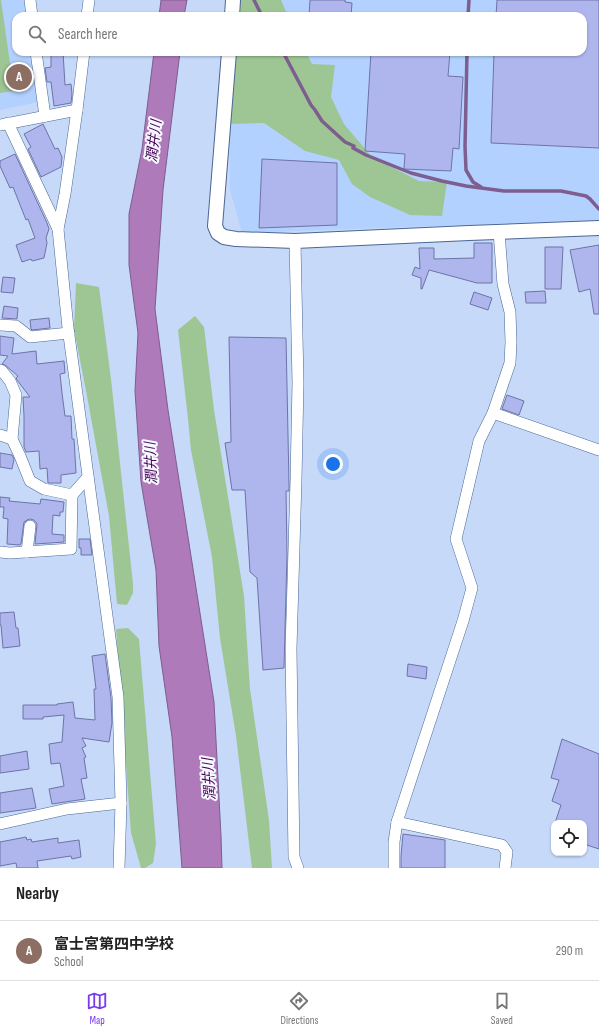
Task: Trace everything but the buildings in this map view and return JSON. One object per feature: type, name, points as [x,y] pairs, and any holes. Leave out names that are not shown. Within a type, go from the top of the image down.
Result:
[{"type":"street","points":[[30,0],[32,12]]},
{"type":"street","points":[[88,12],[89,0]]},
{"type":"street","points":[[232,12],[233,0]]},
{"type":"street","points":[[37,56],[45,116]]},
{"type":"street","points":[[84,56],[66,194],[58,229],[69,333],[118,698],[120,803],[119,868]]},
{"type":"street","points":[[229,56],[215,226],[218,233],[224,237],[236,240],[295,241],[469,232],[599,228]]},
{"type":"street","points":[[58,229],[4,124],[77,110]]},
{"type":"street","points":[[394,868],[394,842],[397,822],[463,621],[472,588],[456,539],[479,441],[492,413],[510,363],[510,312],[503,284],[499,232]]},
{"type":"street","points":[[295,241],[298,391],[291,649],[294,857],[298,868]]},
{"type":"street","points":[[0,326],[16,326],[30,337],[69,333]]},
{"type":"street","points":[[0,370],[10,381],[16,395],[12,439],[30,481],[44,489],[72,495]]},
{"type":"street","points":[[492,413],[599,450]]},
{"type":"street","points":[[0,435],[12,439]]},
{"type":"street","points":[[0,552],[10,553],[71,549],[72,495],[88,477]]},
{"type":"street","points":[[27,552],[30,526]]},
{"type":"street","points":[[0,824],[67,809],[120,803]]},
{"type":"street","points":[[397,822],[502,845],[507,852],[506,868]]},
{"type":"shaded area","points":[[0,0],[24,0],[26,12],[12,12],[12,56],[34,56],[43,101],[0,110]]},
{"type":"shaded area","points":[[229,0],[599,0],[599,220],[242,233],[230,190],[229,56],[587,56],[587,12],[229,12]]},
{"type":"green space","points":[[0,0],[14,91],[0,93]]},
{"type":"green space","points":[[238,0],[281,0],[286,12],[237,12]]},
{"type":"green space","points":[[234,56],[308,56],[312,64],[335,65],[331,97],[344,124],[372,157],[419,181],[447,182],[442,216],[410,215],[370,197],[352,184],[339,160],[305,151],[264,123],[229,124]]},
{"type":"green space","points":[[76,283],[99,287],[111,379],[133,584],[133,593],[127,605],[117,604],[109,516],[74,329]]},
{"type":"green space","points":[[195,316],[204,327],[214,410],[244,596],[250,689],[269,820],[272,868],[252,868],[236,736],[220,638],[212,557],[191,450],[178,330]]},
{"type":"green space","points":[[128,628],[139,639],[156,844],[153,863],[145,868],[141,868],[131,833],[116,629]]},
{"type":"water","points":[[161,0],[187,0],[185,12],[160,12]]},
{"type":"water","name":"潤井川","points":[[154,56],[180,56],[163,190],[155,309],[168,410],[214,702],[222,868],[182,868],[172,737],[159,646],[156,570],[141,482],[135,391],[138,333],[129,265],[129,214],[142,149]]},
{"type":"waterway","points":[[254,0],[260,12]]},
{"type":"waterway","points":[[468,12],[469,0]]},
{"type":"waterway","points":[[285,56],[311,105],[322,121],[345,142],[354,146],[353,148],[366,155],[411,173],[466,186],[504,191],[561,191],[586,196],[599,209]]},
{"type":"waterway","points":[[467,56],[466,170],[473,182],[481,187]]},
{"type":"place","name":"富士宮第四中学校","points":[[19,77]]}]
